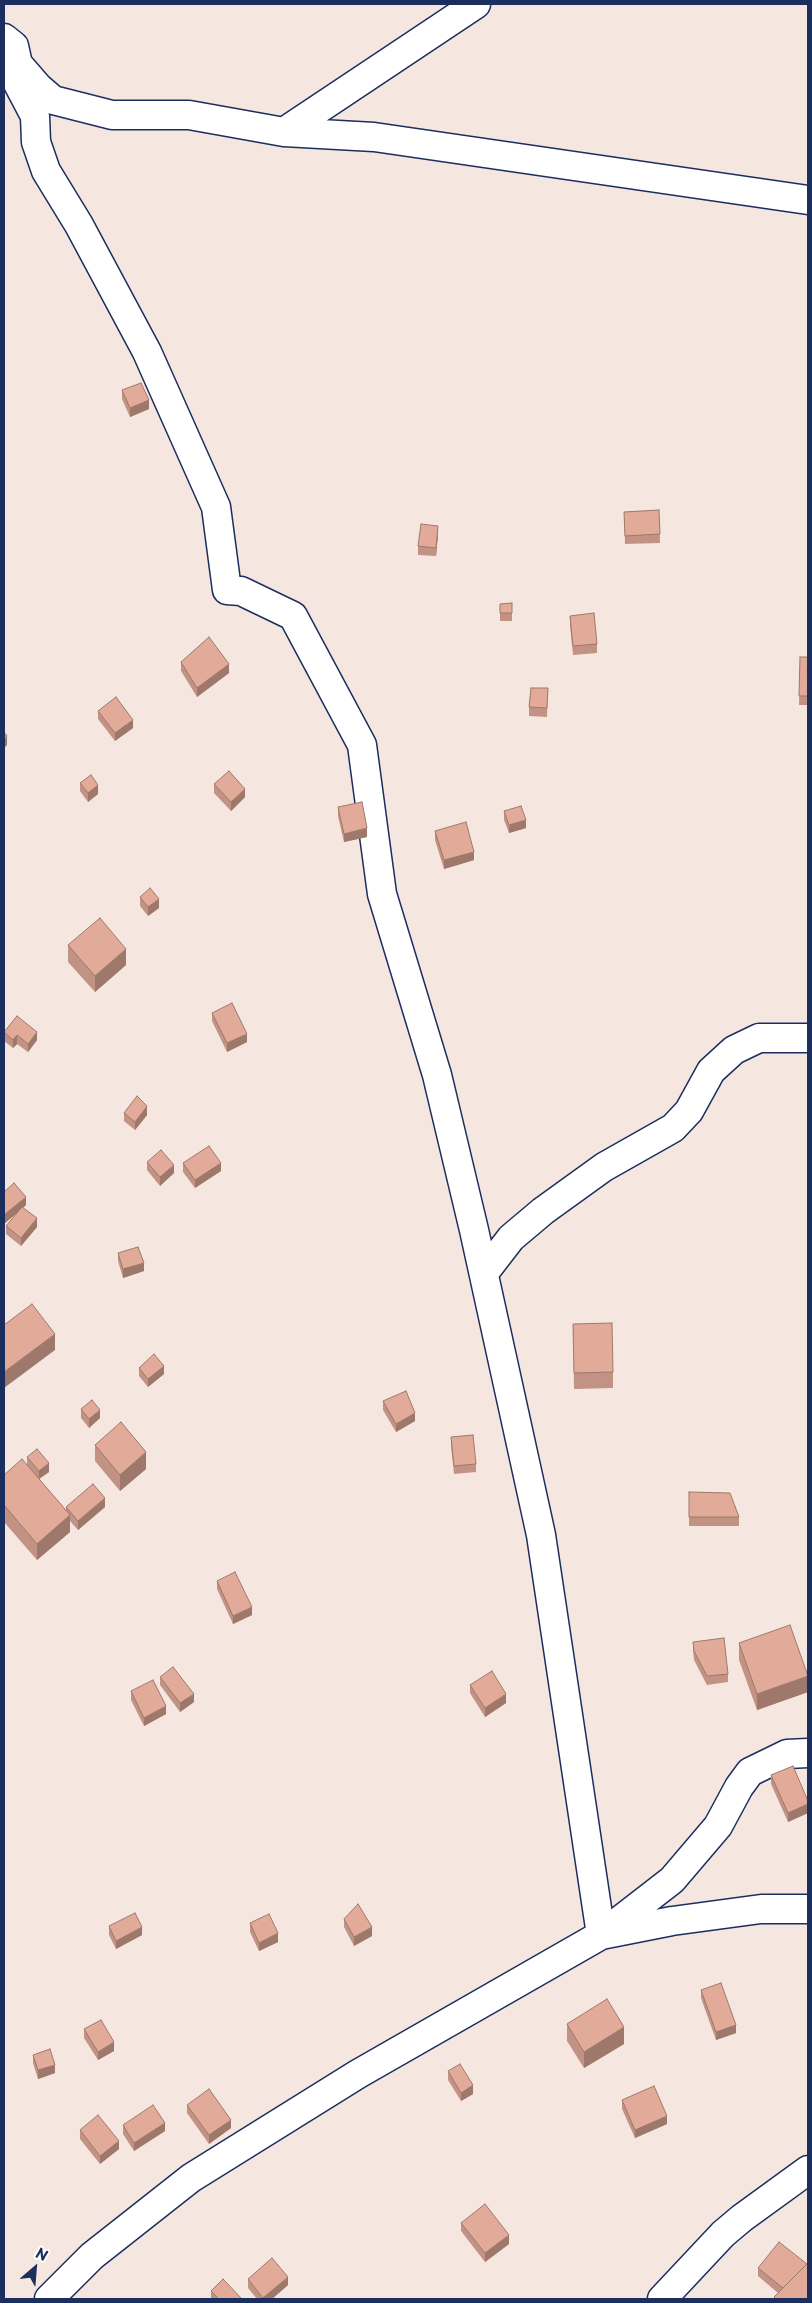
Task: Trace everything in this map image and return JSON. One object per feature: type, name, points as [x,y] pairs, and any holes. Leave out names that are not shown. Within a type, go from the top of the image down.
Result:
[{"type":"street","points":[[284,132],[476,4]]},
{"type":"street","points":[[4,38],[14,46],[18,64],[38,88],[53,100],[112,115],[189,115],[284,132],[374,137],[808,200]]},
{"type":"street","points":[[4,57],[35,116],[36,142],[46,171],[78,225],[147,352],[212,499],[222,543],[227,590],[241,591],[293,616],[362,745],[382,894],[437,1075],[484,1273],[541,1536],[601,1934]]},
{"type":"street","points":[[484,1273],[512,1238],[543,1210],[604,1167],[673,1128],[689,1111],[711,1071],[734,1050],[760,1038],[808,1038]]},
{"type":"street","points":[[49,2299],[92,2256],[191,2178],[358,2074],[601,1934],[672,1880],[718,1826],[739,1786],[750,1772],[787,1754],[808,1753]]},
{"type":"street","points":[[601,1934],[761,1909],[808,1909]]},
{"type":"street","points":[[662,2299],[736,2223],[808,2170]]},
{"type":"building","points":[[141,383],[149,400],[130,408],[122,390]]},
{"type":"building","points":[[659,510],[660,534],[625,536],[624,512]]},
{"type":"building","points":[[421,524],[438,526],[436,548],[418,546]]},
{"type":"building","points":[[512,603],[512,613],[500,613],[500,604]]},
{"type":"building","points":[[594,613],[597,644],[573,646],[570,616]]},
{"type":"building","points":[[209,637],[229,664],[197,688],[181,662]]},
{"type":"building","points":[[800,657],[808,657],[808,696],[799,696]]},
{"type":"building","points":[[531,688],[548,688],[547,708],[529,707]]},
{"type":"building","points":[[116,697],[133,720],[115,733],[98,711]]},
{"type":"building","points":[[229,771],[245,789],[231,802],[214,784]]},
{"type":"building","points":[[91,775],[98,785],[88,793],[80,783]]},
{"type":"building","points":[[362,802],[367,828],[344,834],[338,807]]},
{"type":"building","points":[[521,806],[526,820],[509,825],[504,811]]},
{"type":"building","points":[[466,822],[474,852],[444,860],[435,831]]},
{"type":"building","points":[[150,888],[159,899],[148,907],[140,897]]},
{"type":"building","points":[[100,918],[126,949],[95,976],[68,945]]},
{"type":"building","points":[[232,1003],[247,1034],[227,1043],[212,1013]]},
{"type":"building","points":[[17,1016],[37,1032],[28,1044],[17,1035],[13,1040],[4,1032]]},
{"type":"building","points":[[137,1096],[147,1106],[135,1122],[124,1113]]},
{"type":"building","points":[[209,1146],[221,1163],[195,1180],[183,1163]]},
{"type":"building","points":[[161,1150],[174,1165],[160,1177],[147,1162]]},
{"type":"building","points":[[14,1183],[26,1197],[4,1215],[4,1192]]},
{"type":"building","points":[[22,1207],[37,1218],[21,1238],[6,1226]]},
{"type":"building","points":[[138,1247],[144,1263],[123,1269],[118,1253]]},
{"type":"building","points":[[32,1304],[55,1334],[4,1372],[4,1325]]},
{"type":"building","points":[[612,1323],[613,1372],[574,1373],[573,1324]]},
{"type":"building","points":[[154,1354],[164,1366],[148,1379],[139,1368]]},
{"type":"building","points":[[406,1391],[415,1413],[396,1424],[383,1401]]},
{"type":"building","points":[[92,1400],[100,1410],[89,1419],[81,1409]]},
{"type":"building","points":[[121,1422],[146,1452],[120,1475],[95,1445]]},
{"type":"building","points":[[473,1435],[476,1464],[454,1466],[451,1437]]},
{"type":"building","points":[[37,1449],[49,1463],[39,1471],[27,1457]]},
{"type":"building","points":[[22,1459],[70,1515],[37,1544],[4,1505],[4,1475]]},
{"type":"building","points":[[93,1484],[105,1498],[78,1521],[66,1507]]},
{"type":"building","points":[[689,1492],[730,1493],[739,1517],[689,1517]]},
{"type":"building","points":[[235,1572],[252,1607],[233,1616],[217,1581]]},
{"type":"building","points":[[790,1625],[808,1676],[757,1694],[739,1643]]},
{"type":"building","points":[[724,1638],[728,1674],[707,1676],[694,1651],[693,1642]]},
{"type":"building","points":[[173,1667],[194,1694],[180,1703],[160,1677]]},
{"type":"building","points":[[492,1671],[506,1694],[485,1708],[470,1685]]},
{"type":"building","points":[[153,1680],[166,1706],[144,1718],[131,1691]]},
{"type":"building","points":[[793,1766],[808,1804],[788,1813],[771,1775]]},
{"type":"building","points":[[358,1904],[372,1927],[354,1937],[344,1919]]},
{"type":"building","points":[[135,1913],[142,1927],[116,1941],[109,1926]]},
{"type":"building","points":[[269,1914],[278,1933],[259,1943],[250,1923]]},
{"type":"building","points":[[721,1983],[736,2025],[716,2032],[701,1990]]},
{"type":"building","points":[[607,1999],[624,2027],[584,2052],[567,2024]]},
{"type":"building","points":[[101,2020],[114,2042],[98,2052],[84,2029]]},
{"type":"building","points":[[50,2049],[55,2065],[38,2070],[33,2055]]},
{"type":"building","points":[[460,2064],[473,2085],[461,2093],[448,2071]]},
{"type":"building","points":[[654,2086],[667,2116],[635,2130],[622,2100]]},
{"type":"building","points":[[209,2089],[231,2120],[209,2135],[187,2105]]},
{"type":"building","points":[[153,2105],[165,2123],[134,2143],[123,2125]]},
{"type":"building","points":[[98,2115],[119,2141],[100,2156],[80,2130]]},
{"type":"building","points":[[485,2204],[509,2235],[485,2253],[461,2223]]},
{"type":"building","points":[[779,2242],[807,2264],[783,2288],[758,2268]]},
{"type":"building","points":[[272,2258],[288,2277],[263,2298],[248,2279]]},
{"type":"building","points":[[808,2263],[808,2299],[776,2299],[774,2297]]},
{"type":"building","points":[[223,2279],[242,2299],[219,2299],[211,2291]]}]
